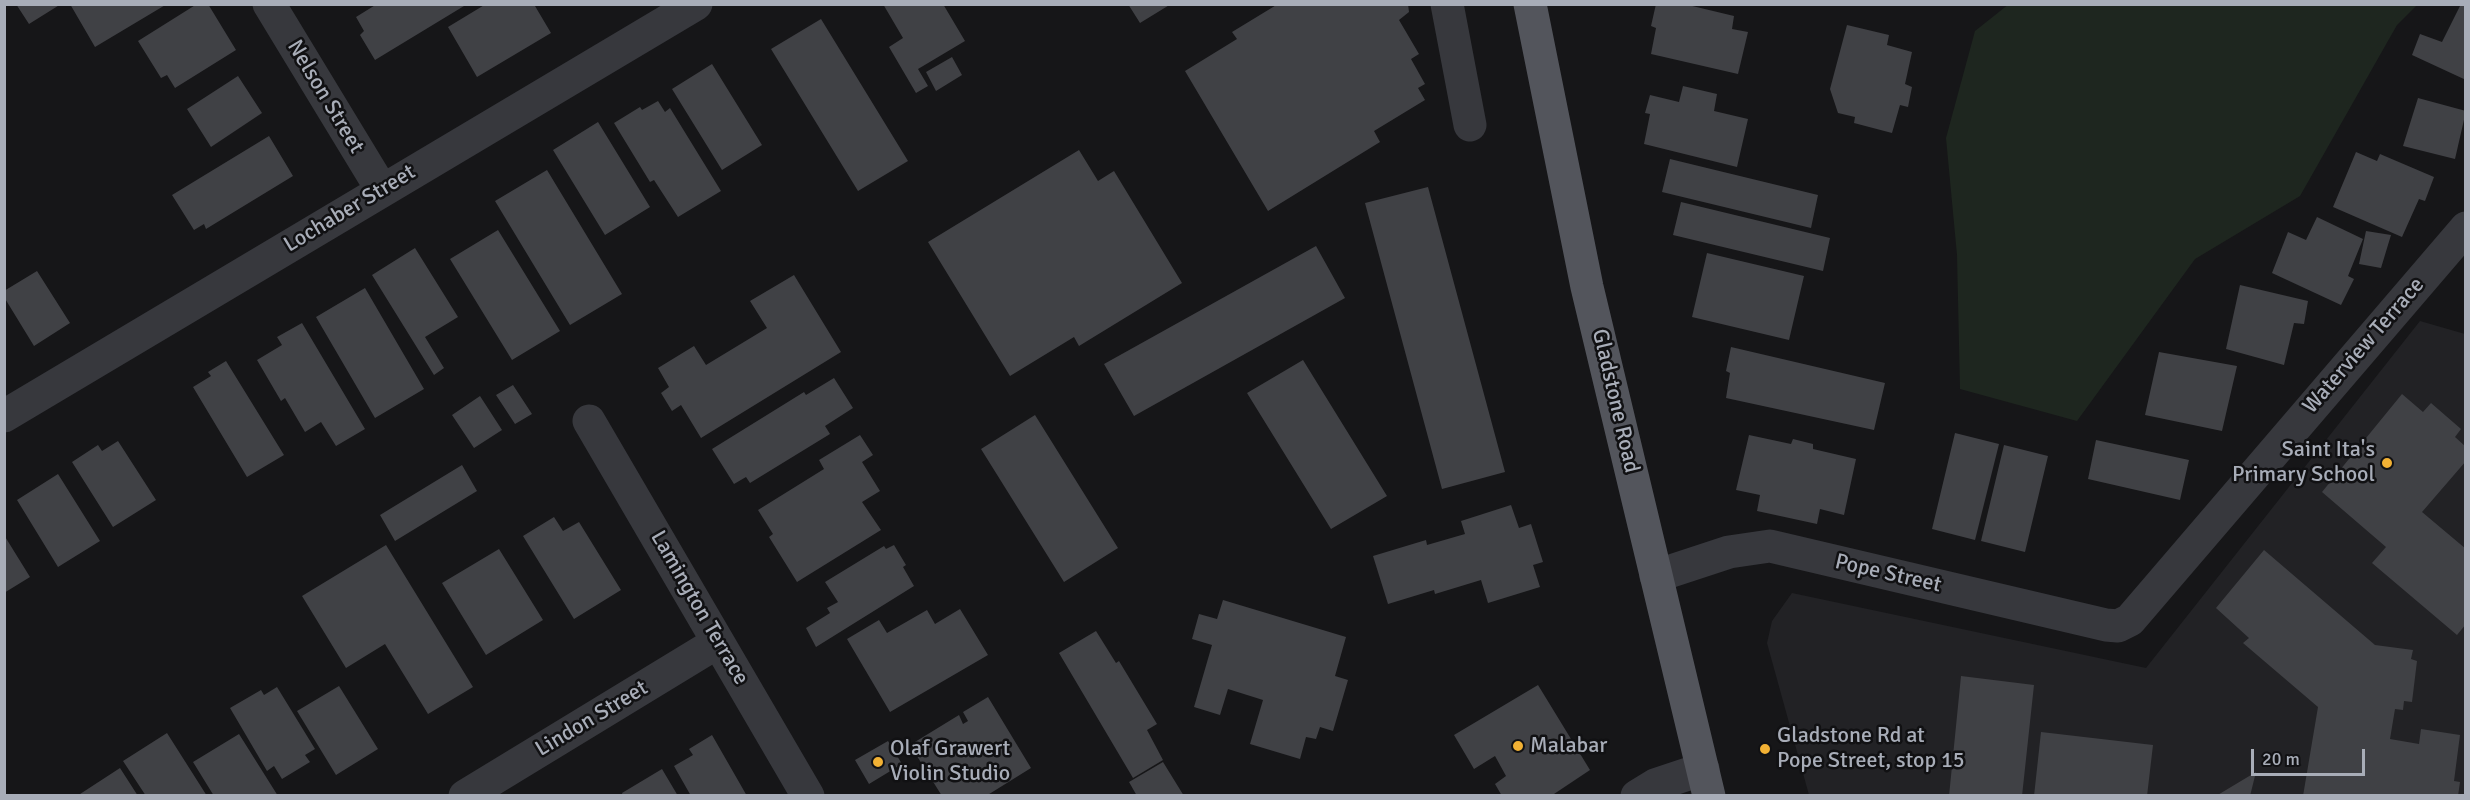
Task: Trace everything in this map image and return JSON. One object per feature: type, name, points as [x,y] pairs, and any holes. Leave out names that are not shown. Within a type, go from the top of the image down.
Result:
[{"type":"main road","name":"Gladstone Road","points":[[1530,4],[1587,287],[1706,782]]},
{"type":"street","name":"Nelson Street","points":[[270,4],[382,190]]},
{"type":"street","name":"Lochaber Street","points":[[4,416],[696,4]]},
{"type":"street","points":[[1447,4],[1470,125]]},
{"type":"street","name":"Waterview Terrace","points":[[2121,625],[2130,620],[2466,228]]},
{"type":"street","name":"Lamington Terrace","points":[[589,421],[808,795]]},
{"type":"street","name":"Pope Street","points":[[1656,576],[1729,552],[1770,546],[2106,625],[2121,625]]},
{"type":"street","name":"Lindon Street","points":[[465,795],[718,642]]},
{"type":"street","points":[[1637,795],[1654,785],[1706,782]]},
{"type":"shaded area","points":[[2009,4],[2417,5],[2397,25],[2300,196],[2195,259],[2077,421],[1960,389],[1957,255],[1946,138],[1975,31]]},
{"type":"shaded area","name":"Saint Ita's Primary School","points":[[2420,321],[2465,334],[2465,795],[1809,795],[1767,643],[1772,621],[1792,593],[2146,668]]},
{"type":"building","points":[[16,4],[61,4],[29,24]]},
{"type":"building","points":[[70,4],[167,4],[95,47]]},
{"type":"building","points":[[197,4],[208,4],[236,50],[175,88],[167,75],[161,78],[138,41]]},
{"type":"building","points":[[377,4],[462,4],[464,6],[375,60],[360,35],[364,31],[356,17]]},
{"type":"building","points":[[486,4],[538,4],[535,6],[551,33],[477,77],[448,27]]},
{"type":"building","points":[[883,4],[943,4],[965,41],[918,69],[928,86],[916,93],[889,47],[903,38]]},
{"type":"building","points":[[1128,4],[1171,4],[1140,23]]},
{"type":"building","points":[[1278,4],[1408,4],[1409,12],[1399,20],[1419,54],[1411,59],[1425,84],[1418,88],[1425,100],[1374,131],[1380,142],[1268,211],[1185,71],[1237,39],[1232,32]]},
{"type":"building","points":[[1656,4],[1684,4],[1734,16],[1732,29],[1748,32],[1738,74],[1651,54],[1656,28],[1651,26]]},
{"type":"building","points":[[2461,4],[2466,4],[2466,80],[2412,55],[2420,34],[2442,42]]},
{"type":"building","points":[[821,19],[908,161],[858,191],[771,49]]},
{"type":"building","points":[[1847,25],[1889,35],[1887,45],[1912,52],[1905,84],[1912,87],[1908,107],[1900,105],[1892,133],[1854,123],[1855,117],[1838,113],[1830,89]]},
{"type":"building","points":[[952,57],[962,75],[936,91],[926,72]]},
{"type":"building","points":[[712,64],[762,145],[722,170],[672,89]]},
{"type":"building","points":[[238,76],[262,113],[211,147],[187,109]]},
{"type":"building","points":[[1683,86],[1717,94],[1714,111],[1748,119],[1737,167],[1644,144],[1650,114],[1645,113],[1650,95],[1679,102]]},
{"type":"building","points":[[2418,98],[2466,111],[2455,159],[2403,146]]},
{"type":"building","points":[[658,101],[665,112],[670,108],[721,191],[678,217],[654,180],[650,182],[614,123],[640,107],[642,110]]},
{"type":"building","points":[[598,122],[650,207],[605,235],[553,150]]},
{"type":"building","points":[[269,136],[293,176],[206,229],[204,224],[194,230],[172,195]]},
{"type":"building","points":[[1079,150],[1098,181],[1114,171],[1182,283],[1079,346],[1074,337],[1010,376],[928,242]]},
{"type":"building","points":[[2356,152],[2377,161],[2380,154],[2434,177],[2425,201],[2419,199],[2402,237],[2333,207]]},
{"type":"building","points":[[1670,159],[1818,195],[1811,228],[1662,192]]},
{"type":"building","points":[[547,170],[622,294],[570,325],[495,201]]},
{"type":"building","points":[[1428,187],[1505,472],[1442,489],[1365,203]]},
{"type":"building","points":[[1681,202],[1830,238],[1823,271],[1673,235]]},
{"type":"building","points":[[2317,217],[2363,239],[2348,276],[2354,279],[2341,305],[2272,273],[2288,232],[2306,240]]},
{"type":"building","points":[[498,230],[560,331],[512,360],[450,259]]},
{"type":"building","points":[[2366,231],[2391,235],[2381,268],[2359,264]]},
{"type":"building","points":[[1316,246],[1345,298],[1134,416],[1104,364]]},
{"type":"building","points":[[415,248],[458,317],[425,337],[444,368],[434,375],[372,275]]},
{"type":"building","points":[[1707,253],[1804,276],[1789,340],[1692,317]]},
{"type":"building","points":[[37,271],[70,323],[34,346],[4,297],[4,291]]},
{"type":"building","points":[[794,275],[841,352],[701,438],[681,405],[672,411],[661,393],[669,387],[658,368],[694,346],[706,365],[767,328],[750,301]]},
{"type":"building","points":[[2240,285],[2308,301],[2304,324],[2294,323],[2284,365],[2226,349]]},
{"type":"building","points":[[365,288],[424,389],[375,418],[316,317]]},
{"type":"building","points":[[302,323],[365,429],[336,446],[321,422],[305,432],[285,398],[281,401],[257,360],[282,345],[277,337]]},
{"type":"building","points":[[1731,347],[1885,383],[1874,430],[1726,398],[1730,373],[1726,371]]},
{"type":"building","points":[[2159,352],[2237,366],[2222,431],[2145,415]]},
{"type":"building","points":[[1303,360],[1387,496],[1331,529],[1247,393]]},
{"type":"building","points":[[226,361],[284,455],[247,477],[193,387],[211,376],[208,372]]},
{"type":"building","points":[[834,378],[853,408],[825,426],[830,434],[750,483],[746,477],[734,484],[712,449],[804,392],[806,395]]},
{"type":"building","points":[[513,385],[532,414],[515,424],[496,395]]},
{"type":"building","points":[[2402,394],[2423,412],[2431,403],[2461,429],[2455,437],[2466,447],[2466,461],[2422,512],[2466,549],[2466,624],[2457,635],[2372,563],[2386,547],[2322,492]]},
{"type":"building","points":[[480,396],[502,430],[474,448],[452,415]]},
{"type":"building","points":[[1035,415],[1118,548],[1064,582],[981,449]]},
{"type":"building","points":[[1955,433],[1999,444],[1975,540],[1932,529]]},
{"type":"building","points":[[860,435],[873,455],[862,462],[880,491],[862,502],[881,530],[797,582],[769,537],[773,534],[758,510],[824,469],[819,460]]},
{"type":"building","points":[[1749,435],[1791,444],[1793,439],[1813,444],[1813,449],[1856,459],[1844,515],[1820,509],[1817,524],[1757,511],[1760,495],[1736,490]]},
{"type":"building","points":[[2096,440],[2189,460],[2180,500],[2088,479]]},
{"type":"building","points":[[118,441],[156,500],[113,527],[72,462],[98,445],[102,451]]},
{"type":"building","points":[[2004,445],[2048,456],[2025,552],[1981,541]]},
{"type":"building","points":[[462,465],[477,491],[395,541],[380,515]]},
{"type":"building","points":[[58,474],[100,541],[58,567],[17,500]]},
{"type":"building","points":[[1511,505],[1519,528],[1531,524],[1543,562],[1533,565],[1540,587],[1488,603],[1481,580],[1435,594],[1434,590],[1388,604],[1373,556],[1426,540],[1427,545],[1465,534],[1461,521]]},
{"type":"building","points":[[554,517],[563,531],[579,522],[621,590],[574,619],[523,536]]},
{"type":"building","points":[[4,535],[30,577],[4,593]]},
{"type":"building","points":[[386,545],[473,687],[428,714],[385,644],[346,668],[302,596]]},
{"type":"building","points":[[894,545],[906,565],[903,567],[914,586],[816,647],[806,628],[830,613],[827,608],[838,602],[825,582],[884,546],[886,549]]},
{"type":"building","points":[[499,549],[543,620],[486,655],[442,583]]},
{"type":"building","points":[[2264,550],[2375,645],[2413,650],[2411,659],[2417,661],[2412,702],[2404,701],[2403,710],[2395,709],[2390,739],[2419,744],[2421,729],[2460,735],[2454,781],[2460,782],[2458,796],[2303,796],[2318,707],[2243,643],[2249,638],[2216,608]]},
{"type":"building","points":[[1223,600],[1346,637],[1335,676],[1348,680],[1333,731],[1320,727],[1316,739],[1306,737],[1300,759],[1250,744],[1263,700],[1228,689],[1220,715],[1194,707],[1212,645],[1192,639],[1199,614],[1217,619]]},
{"type":"building","points":[[960,609],[988,655],[890,712],[847,639],[879,620],[887,633],[927,610],[935,624]]},
{"type":"building","points":[[1096,631],[1116,663],[1119,661],[1157,724],[1147,730],[1163,760],[1133,778],[1059,653]]},
{"type":"building","points":[[1961,676],[2034,685],[2022,796],[1949,796]]},
{"type":"building","name":"Malabar","points":[[1538,685],[1590,770],[1551,796],[1502,796],[1495,784],[1506,776],[1495,756],[1474,769],[1454,735]]},
{"type":"building","points":[[339,686],[378,749],[336,775],[297,711]]},
{"type":"building","points":[[277,687],[315,749],[305,755],[310,762],[282,779],[274,766],[267,771],[230,708],[261,690],[264,695]]},
{"type":"building","points":[[988,697],[1031,768],[986,796],[942,796],[910,745],[959,715],[963,724],[968,721],[963,712]]},
{"type":"building","points":[[2041,732],[2153,745],[2147,796],[2034,796]]},
{"type":"building","points":[[167,733],[207,796],[146,796],[123,761]]},
{"type":"building","points":[[239,734],[278,796],[214,796],[193,762]]},
{"type":"building","points":[[712,735],[747,796],[691,796],[674,766],[693,755],[689,749]]},
{"type":"building","name":"Olaf Grawert Violin Studio","points":[[888,741],[902,764],[869,784],[855,760]]},
{"type":"building","points":[[1163,762],[1184,796],[1137,796],[1129,782]]},
{"type":"building","points":[[120,768],[138,796],[77,796]]},
{"type":"building","points":[[662,769],[678,796],[623,796],[622,793]]},
{"type":"building","points":[[2256,772],[2250,796],[2216,796]]},
{"type":"place","name":"Saint Ita's Primary School","points":[[2387,463]]},
{"type":"place","name":"Malabar","points":[[1518,746]]},
{"type":"place","name":"Gladstone Rd at Pope Street, stop 15","points":[[1765,749]]},
{"type":"place","name":"Olaf Grawert Violin Studio","points":[[878,762]]}]
